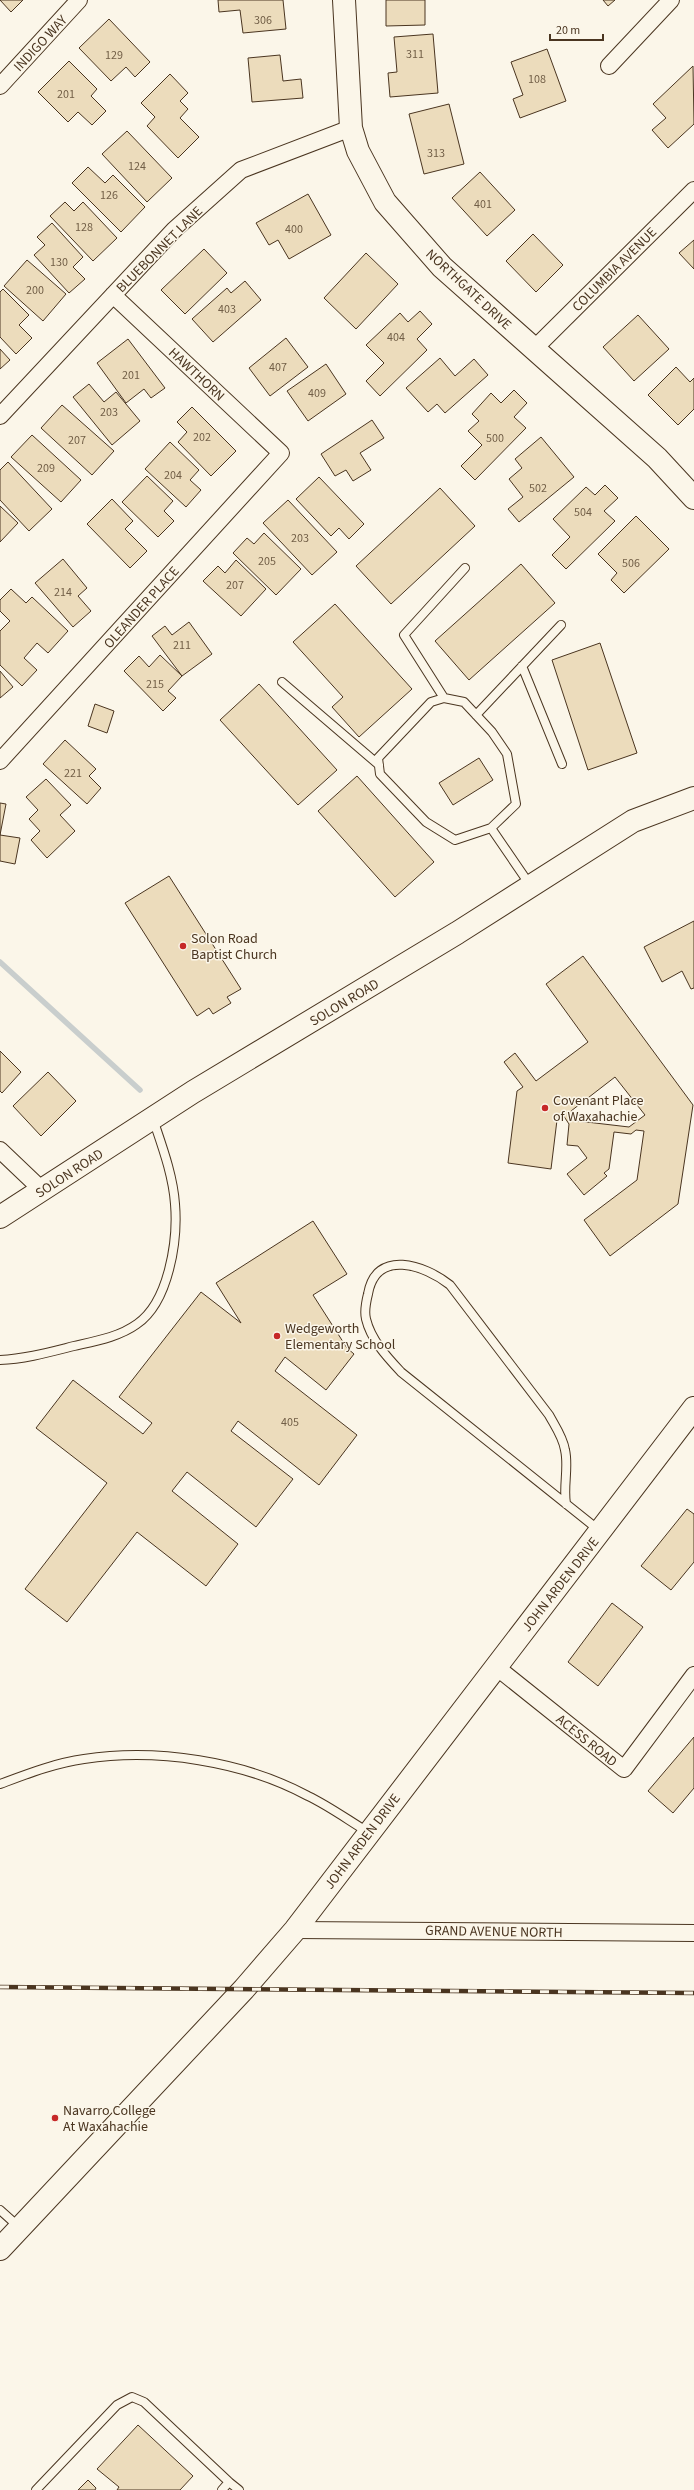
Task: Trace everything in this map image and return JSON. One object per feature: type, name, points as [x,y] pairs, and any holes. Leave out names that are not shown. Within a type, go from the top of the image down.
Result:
[{"type":"street","name":"INDIGO WAY","points":[[0,86],[80,0]]},
{"type":"street","name":"NORTHGATE DRIVE","points":[[344,0],[351,128],[358,151],[385,202],[442,267],[657,458],[694,498]]},
{"type":"street","points":[[609,66],[671,0]]},
{"type":"street","name":"BLUEBONNET LANE","points":[[0,416],[174,230],[241,170],[351,128]]},
{"type":"street","name":"COLUMBIA AVENUE","points":[[534,349],[694,190]]},
{"type":"street","name":"HAWTHORN","points":[[113,294],[281,453]]},
{"type":"street","name":"OLEANDER PLACE","points":[[0,760],[281,453]]},
{"type":"street","name":"SOLON ROAD","points":[[0,1217],[153,1118],[531,886],[633,821],[694,798]]},
{"type":"street","points":[[0,1150],[42,1190]]},
{"type":"street","name":"JOHN ARDEN DRIVE","points":[[0,2249],[244,1989],[295,1930],[495,1666],[601,1531],[694,1408]]},
{"type":"street","name":"ACESS ROAD","points":[[495,1666],[624,1769],[694,1675]]},
{"type":"street","name":"GRAND AVENUE NORTH","points":[[295,1930],[694,1933]]},
{"type":"lane","points":[[444,698],[404,635],[466,568]]},
{"type":"lane","points":[[476,715],[561,625]]},
{"type":"lane","points":[[522,666],[562,764]]},
{"type":"lane","points":[[282,682],[379,765]]},
{"type":"lane","points":[[444,698],[464,702],[492,732],[507,754],[516,804],[491,828],[454,840],[426,822],[380,774],[378,758],[431,702],[444,698]]},
{"type":"lane","points":[[491,828],[531,886]]},
{"type":"lane","points":[[0,1360],[35,1356],[111,1337],[137,1324],[148,1315],[159,1298],[168,1273],[175,1239],[175,1204],[169,1173],[153,1118]]},
{"type":"lane","points":[[566,1504],[564,1490],[566,1451],[562,1437],[549,1415],[450,1285],[425,1269],[411,1265],[398,1264],[384,1268],[374,1277],[369,1288],[365,1307],[366,1319],[382,1352],[401,1372],[566,1504],[601,1531]]},
{"type":"lane","points":[[0,1784],[37,1770],[84,1759],[144,1755],[200,1760],[261,1777],[308,1795],[368,1833]]},
{"type":"lane","points":[[0,2210],[20,2228]]},
{"type":"lane","points":[[36,2490],[117,2405],[132,2397],[144,2402],[239,2490]]},
{"type":"lane","points":[[222,2490],[229,2482]]},
{"type":"building","points":[[0,0],[23,0],[11,12]]},
{"type":"building","points":[[218,0],[283,0],[286,29],[243,33],[240,10],[219,12]]},
{"type":"building","points":[[386,0],[425,0],[425,25],[386,26]]},
{"type":"building","points":[[603,0],[615,0],[608,6]]},
{"type":"building","points":[[109,19],[150,62],[135,77],[126,67],[111,81],[79,48]]},
{"type":"building","points":[[433,34],[438,93],[390,97],[388,73],[397,72],[394,37]]},
{"type":"building","points":[[547,49],[566,101],[520,118],[513,99],[523,95],[511,62]]},
{"type":"building","points":[[280,55],[283,81],[301,79],[303,98],[252,102],[248,58]]},
{"type":"building","points":[[69,61],[97,89],[91,96],[106,111],[92,125],[78,112],[68,122],[38,92]]},
{"type":"building","points":[[693,66],[694,124],[668,148],[652,130],[666,118],[653,104]]},
{"type":"building","points":[[170,74],[188,93],[180,101],[188,109],[180,118],[199,137],[178,158],[147,126],[155,117],[141,103]]},
{"type":"building","points":[[449,104],[464,164],[424,174],[409,114]]},
{"type":"building","points":[[127,131],[172,178],[147,202],[102,154]]},
{"type":"building","points":[[88,167],[105,183],[113,175],[145,207],[121,232],[72,183]]},
{"type":"building","points":[[480,172],[515,210],[487,236],[452,198]]},
{"type":"building","points":[[308,194],[331,235],[289,259],[278,240],[269,245],[256,223]]},
{"type":"building","points":[[65,202],[74,211],[83,202],[117,238],[93,261],[50,216]]},
{"type":"building","points":[[52,223],[83,257],[73,267],[85,279],[69,293],[34,255],[45,245],[37,237]]},
{"type":"building","points":[[533,234],[563,265],[536,292],[506,261]]},
{"type":"building","points":[[694,240],[694,269],[679,253]]},
{"type":"building","points":[[204,249],[227,273],[185,314],[161,290]]},
{"type":"building","points":[[366,253],[398,284],[356,329],[324,298]]},
{"type":"building","points":[[27,260],[66,294],[43,321],[4,286]]},
{"type":"building","points":[[245,281],[261,300],[213,342],[192,319],[227,288],[231,293]]},
{"type":"building","points":[[3,289],[29,315],[19,325],[32,338],[16,354],[0,337],[0,292]]},
{"type":"building","points":[[420,311],[432,324],[417,339],[427,350],[380,396],[366,381],[384,363],[366,345],[400,313],[408,322]]},
{"type":"building","points":[[638,315],[669,349],[634,381],[603,347]]},
{"type":"building","points":[[286,338],[308,367],[270,396],[249,368]]},
{"type":"building","points":[[128,339],[165,388],[151,398],[144,389],[126,403],[97,363]]},
{"type":"building","points":[[0,349],[10,360],[0,369]]},
{"type":"building","points":[[440,358],[455,376],[474,359],[488,375],[445,413],[437,404],[428,412],[406,388]]},
{"type":"building","points":[[326,364],[346,394],[308,421],[287,391]]},
{"type":"building","points":[[676,367],[690,382],[694,378],[694,409],[678,425],[648,395]]},
{"type":"building","points":[[89,384],[104,402],[116,392],[140,421],[112,445],[73,397]]},
{"type":"building","points":[[514,390],[527,403],[514,417],[526,428],[475,480],[461,466],[482,445],[468,431],[479,421],[472,414],[491,393],[501,403]]},
{"type":"building","points":[[62,405],[114,451],[92,475],[41,428]]},
{"type":"building","points":[[192,407],[236,451],[211,476],[178,442],[187,432],[177,422]]},
{"type":"building","points":[[372,420],[384,438],[360,453],[371,470],[353,481],[346,470],[335,476],[321,454]]},
{"type":"building","points":[[32,435],[81,480],[61,502],[11,457]]},
{"type":"building","points":[[541,437],[574,477],[519,522],[508,509],[523,497],[509,479],[522,468],[515,459]]},
{"type":"building","points":[[170,442],[199,470],[190,480],[201,490],[186,507],[145,469]]},
{"type":"building","points":[[8,462],[52,509],[29,531],[0,500],[0,470]]},
{"type":"building","points":[[147,476],[173,501],[164,511],[174,521],[158,537],[122,502]]},
{"type":"building","points":[[319,477],[364,524],[349,539],[339,528],[331,536],[296,499]]},
{"type":"building","points":[[605,485],[618,498],[604,511],[615,521],[566,569],[552,555],[570,537],[553,519],[586,487],[595,495]]},
{"type":"building","points":[[440,488],[475,526],[391,604],[356,566]]},
{"type":"building","points":[[112,499],[133,521],[125,529],[147,551],[130,568],[87,524]]},
{"type":"building","points":[[288,500],[337,552],[312,575],[263,523]]},
{"type":"building","points":[[0,506],[18,523],[0,542]]},
{"type":"building","points":[[636,516],[669,549],[624,593],[611,580],[617,573],[598,554]]},
{"type":"building","points":[[264,533],[301,569],[276,595],[233,553],[247,538],[254,544]]},
{"type":"building","points":[[63,559],[87,588],[78,596],[91,611],[73,627],[35,583]]},
{"type":"building","points":[[236,560],[266,589],[241,616],[203,581],[218,566],[225,573]]},
{"type":"building","points":[[521,564],[555,603],[469,680],[435,641]]},
{"type":"building","points":[[11,589],[26,603],[32,597],[68,631],[48,653],[37,643],[24,658],[37,670],[22,686],[0,665],[0,631],[10,621],[0,611],[0,600]]},
{"type":"building","points":[[335,604],[412,689],[359,737],[332,707],[343,697],[293,642]]},
{"type":"building","points":[[189,622],[212,654],[182,676],[152,636],[165,626],[172,635]]},
{"type":"building","points":[[600,643],[637,753],[588,770],[552,660]]},
{"type":"building","points":[[160,655],[182,676],[168,691],[176,698],[163,711],[124,671],[139,656],[149,667]]},
{"type":"building","points":[[0,671],[13,687],[0,698]]},
{"type":"building","points":[[259,684],[337,770],[298,805],[220,720]]},
{"type":"building","points":[[95,704],[114,711],[107,733],[88,726]]},
{"type":"building","points":[[65,740],[96,769],[89,776],[101,788],[87,804],[43,764]]},
{"type":"building","points":[[479,758],[493,780],[453,805],[439,783]]},
{"type":"building","points":[[357,776],[434,862],[395,897],[318,811]]},
{"type":"building","points":[[46,779],[71,805],[60,815],[75,831],[47,858],[31,840],[40,831],[29,819],[38,810],[26,797]]},
{"type":"building","points":[[0,803],[6,804],[0,835]]},
{"type":"building","points":[[0,835],[20,838],[15,864],[0,861]]},
{"type":"building","name":"Solon Road Baptist Church","points":[[169,876],[241,989],[227,997],[231,1003],[213,1014],[209,1008],[197,1016],[125,903]]},
{"type":"building","points":[[694,921],[694,988],[691,989],[682,971],[662,982],[644,947]]},
{"type":"building","name":"Covenant Place of Waxahachie","points":[[583,956],[693,1105],[678,1204],[610,1256],[584,1220],[637,1180],[644,1131],[636,1130],[631,1134],[614,1132],[609,1169],[604,1173],[607,1176],[584,1195],[567,1174],[587,1158],[578,1146],[567,1145],[569,1124],[563,1115],[557,1120],[551,1169],[508,1163],[517,1091],[523,1087],[504,1062],[515,1053],[536,1081],[588,1042],[546,984]],"holes":[[[615,1077],[645,1115],[629,1127],[578,1121],[571,1111]]]},
{"type":"building","points":[[0,1051],[21,1072],[2,1093],[0,1091]]},
{"type":"building","points":[[48,1072],[76,1101],[41,1136],[13,1106]]},
{"type":"building","points":[[313,1221],[347,1274],[313,1295],[347,1348],[354,1354],[326,1390],[285,1357],[275,1371],[357,1435],[319,1485],[238,1421],[231,1431],[293,1479],[256,1527],[187,1472],[172,1491],[238,1544],[206,1586],[137,1532],[67,1622],[25,1589],[107,1483],[36,1428],[73,1380],[143,1434],[152,1423],[119,1397],[201,1292],[241,1323],[216,1283]]},
{"type":"building","points":[[687,1509],[694,1514],[694,1562],[671,1590],[641,1566]]},
{"type":"building","points":[[612,1603],[643,1627],[598,1686],[568,1662]]},
{"type":"building","points":[[694,1737],[694,1788],[673,1813],[648,1791]]},
{"type":"building","points":[[138,2425],[193,2476],[180,2490],[117,2490],[119,2487],[97,2469]]},
{"type":"building","points":[[88,2480],[96,2488],[95,2490],[78,2490]]},
{"type":"waterway","points":[[0,962],[140,1090]]},
{"type":"railway","points":[[0,1987],[694,1993]]},
{"type":"place","name":"Solon Road Baptist Church","points":[[183,946]]},
{"type":"place","name":"Covenant Place of Waxahachie","points":[[545,1108]]},
{"type":"place","name":"Wedgeworth Elementary School","points":[[277,1336]]},
{"type":"place","name":"Navarro College At Waxahachie","points":[[55,2118]]}]
